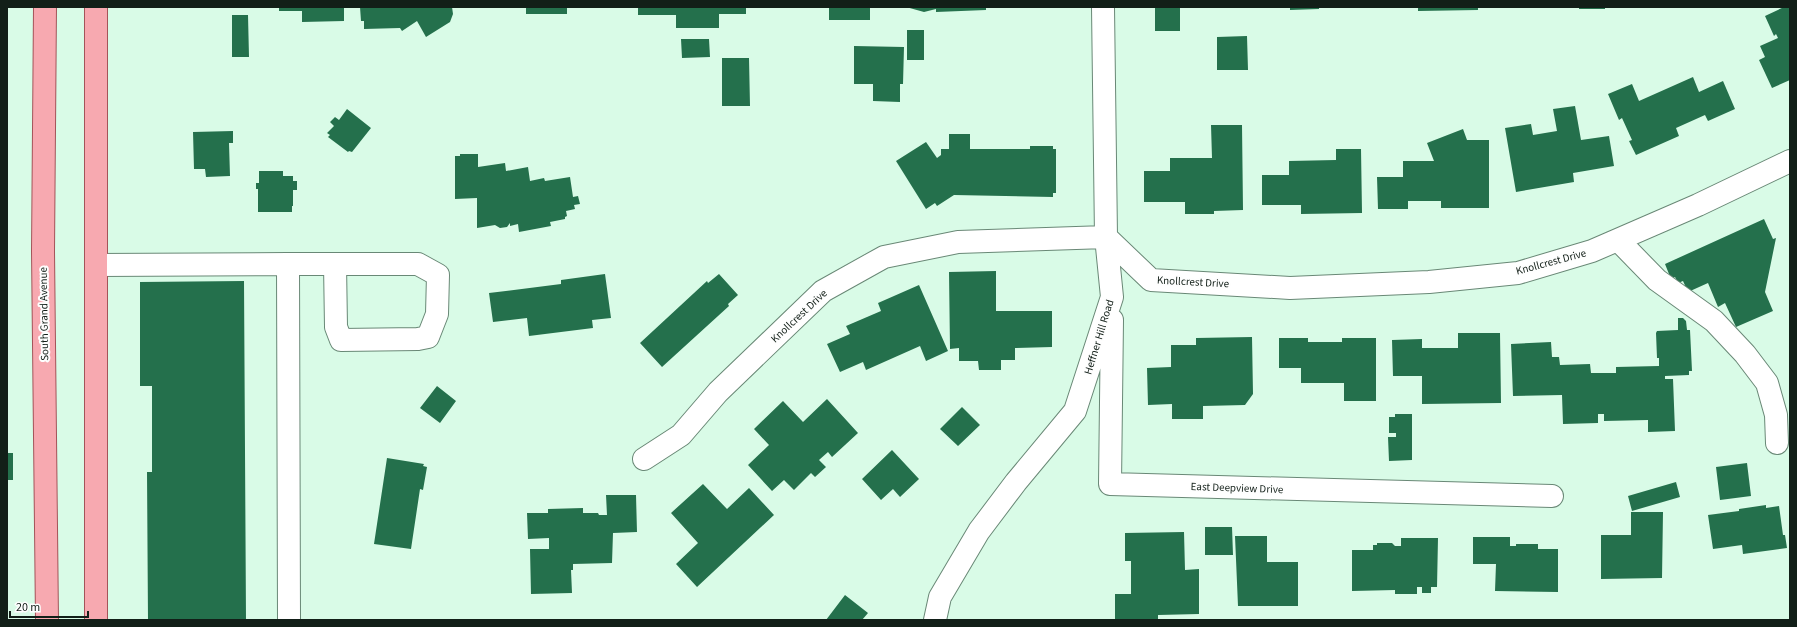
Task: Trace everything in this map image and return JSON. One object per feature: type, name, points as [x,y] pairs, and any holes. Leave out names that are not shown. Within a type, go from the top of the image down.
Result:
[{"type":"main road","name":"South Grand Avenue","points":[[45,7],[44,258],[47,620]]},
{"type":"main road","points":[[96,7],[96,620]]},
{"type":"street","name":"Heffner Hill Road","points":[[935,620],[940,597],[979,531],[1016,482],[1075,411],[1112,297],[1106,237],[1102,7]]},
{"type":"street","name":"Knollcrest Drive","points":[[644,459],[681,435],[718,392],[823,291],[884,257],[958,242],[1106,237],[1151,280],[1290,288],[1429,282],[1518,273],[1592,251],[1698,205],[1790,161]]},
{"type":"street","points":[[1618,240],[1657,280],[1714,321],[1745,354],[1767,382],[1776,415],[1777,443]]},
{"type":"street","points":[[96,265],[288,264],[335,264],[418,264],[438,275],[437,314],[428,337],[418,339],[341,340],[336,326],[335,264]]},
{"type":"street","points":[[288,264],[289,620]]},
{"type":"street","name":"East Deepview Drive","points":[[1112,297],[1110,484],[1552,496]]},
{"type":"building","points":[[279,7],[344,7],[344,21],[302,22],[302,11],[279,11]]},
{"type":"building","points":[[360,7],[452,7],[453,14],[450,22],[426,37],[417,21],[402,31],[400,28],[364,29],[364,21],[361,21]]},
{"type":"building","points":[[526,7],[567,7],[567,14],[526,14]]},
{"type":"building","points":[[638,7],[746,7],[746,14],[719,14],[719,28],[676,28],[676,15],[638,15]]},
{"type":"building","points":[[829,7],[870,7],[870,20],[829,20]]},
{"type":"building","points":[[906,7],[986,7],[986,10],[936,12],[936,9],[924,12]]},
{"type":"building","points":[[1155,7],[1180,7],[1180,31],[1155,31]]},
{"type":"building","points":[[1290,7],[1319,7],[1319,9],[1290,10]]},
{"type":"building","points":[[1418,7],[1478,7],[1478,10],[1418,11]]},
{"type":"building","points":[[1579,7],[1605,7],[1605,9],[1579,9]]},
{"type":"building","points":[[1784,7],[1790,7],[1790,80],[1772,88],[1759,60],[1765,57],[1760,46],[1778,38],[1776,34],[1774,36],[1765,16]]},
{"type":"building","points":[[232,15],[248,15],[249,57],[232,57]]},
{"type":"building","points":[[907,30],[924,30],[924,60],[907,60]]},
{"type":"building","points":[[1247,36],[1248,70],[1217,70],[1217,37]]},
{"type":"building","points":[[681,39],[709,39],[710,57],[682,58]]},
{"type":"building","points":[[854,46],[904,47],[903,84],[900,84],[900,102],[873,101],[873,84],[854,84]]},
{"type":"building","points":[[722,58],[749,58],[750,106],[722,106]]},
{"type":"building","points":[[1693,77],[1699,92],[1723,81],[1735,109],[1708,121],[1705,115],[1676,128],[1679,136],[1636,155],[1629,141],[1632,140],[1622,118],[1619,120],[1608,94],[1632,84],[1639,101]]},
{"type":"building","points":[[1575,106],[1581,140],[1609,136],[1614,166],[1573,173],[1574,182],[1516,192],[1505,128],[1531,124],[1533,135],[1557,131],[1553,109]]},
{"type":"building","points":[[347,109],[371,128],[352,152],[348,152],[328,137],[330,135],[327,133],[334,126],[330,122],[335,117],[339,120]]},
{"type":"building","points":[[1211,125],[1242,125],[1243,210],[1214,211],[1214,214],[1185,214],[1185,202],[1144,202],[1144,171],[1170,171],[1170,158],[1212,158]]},
{"type":"building","points":[[1463,129],[1467,140],[1489,140],[1489,208],[1441,208],[1441,201],[1408,201],[1408,209],[1378,209],[1377,177],[1403,177],[1403,161],[1434,161],[1427,143]]},
{"type":"building","points":[[233,131],[233,143],[229,143],[230,176],[206,177],[205,169],[194,169],[193,132]]},
{"type":"building","points":[[949,134],[970,134],[970,149],[1030,149],[1030,146],[1053,146],[1053,149],[1056,149],[1056,193],[1053,193],[1053,197],[954,195],[937,206],[935,203],[926,209],[896,161],[926,142],[937,158],[941,155],[941,149],[949,149]]},
{"type":"building","points":[[1336,149],[1361,149],[1362,213],[1301,214],[1301,205],[1262,205],[1262,175],[1289,175],[1289,161],[1336,160]]},
{"type":"building","points":[[460,154],[478,154],[478,167],[505,163],[506,171],[528,167],[530,181],[544,178],[545,181],[570,177],[573,197],[578,196],[580,204],[574,205],[575,209],[566,211],[567,216],[565,219],[550,222],[551,226],[519,232],[518,224],[510,226],[510,223],[507,227],[500,228],[495,225],[477,228],[477,198],[455,199],[455,156],[460,156]]},
{"type":"building","points":[[259,171],[283,171],[283,176],[293,176],[293,181],[297,181],[297,190],[293,190],[292,212],[258,212],[258,189],[256,189],[256,183],[259,183]]},
{"type":"building","points":[[1764,219],[1773,239],[1776,238],[1765,292],[1773,311],[1736,327],[1725,303],[1718,307],[1708,283],[1688,292],[1683,281],[1678,283],[1675,277],[1671,279],[1665,264]]},
{"type":"building","points":[[996,271],[996,311],[1052,311],[1052,347],[1015,348],[1015,360],[1001,360],[1001,370],[979,370],[978,361],[959,361],[959,348],[950,349],[949,272]]},
{"type":"building","points":[[605,274],[611,318],[592,320],[593,328],[529,336],[527,318],[493,322],[489,293],[561,284],[561,280]]},
{"type":"building","points":[[719,274],[738,295],[728,304],[729,306],[662,367],[640,343],[707,281],[708,283]]},
{"type":"building","points":[[244,281],[246,620],[148,620],[147,472],[152,472],[152,386],[140,386],[140,282]]},
{"type":"building","points":[[919,285],[948,351],[926,361],[920,346],[866,370],[863,362],[840,372],[827,344],[850,334],[846,326],[881,311],[878,303]]},
{"type":"building","points":[[1678,318],[1683,318],[1686,321],[1687,330],[1690,330],[1692,371],[1689,371],[1689,375],[1665,376],[1665,379],[1673,379],[1675,431],[1648,432],[1648,420],[1604,421],[1604,414],[1598,414],[1598,423],[1563,424],[1562,395],[1513,396],[1511,344],[1551,342],[1552,357],[1559,357],[1560,365],[1590,364],[1591,373],[1616,373],[1616,367],[1659,366],[1659,358],[1657,358],[1656,333],[1657,331],[1678,330]]},
{"type":"building","points":[[1458,333],[1500,333],[1501,403],[1422,404],[1422,376],[1393,376],[1392,340],[1422,339],[1422,348],[1458,348]]},
{"type":"building","points":[[1252,337],[1253,394],[1245,405],[1203,406],[1203,419],[1172,419],[1172,404],[1148,405],[1147,368],[1171,367],[1171,345],[1196,345],[1196,338]]},
{"type":"building","points":[[1279,338],[1308,338],[1308,342],[1342,342],[1342,338],[1376,338],[1376,401],[1344,401],[1344,383],[1301,383],[1301,368],[1279,368]]},
{"type":"building","points":[[437,386],[456,401],[440,423],[420,408]]},
{"type":"building","points":[[827,399],[858,433],[832,457],[828,452],[819,460],[826,467],[815,477],[811,473],[794,490],[784,480],[772,491],[748,465],[769,445],[754,429],[783,401],[803,422]]},
{"type":"building","points":[[962,407],[980,425],[958,446],[940,429]]},
{"type":"building","points":[[1395,414],[1412,414],[1412,460],[1389,461],[1388,437],[1396,437],[1396,433],[1389,433],[1389,417],[1395,417]]},
{"type":"building","points":[[892,450],[919,479],[900,497],[893,489],[881,500],[862,479]]},
{"type":"building","points":[[7,453],[13,453],[13,480],[7,480]]},
{"type":"building","points":[[387,458],[424,464],[423,466],[427,467],[423,490],[420,489],[411,549],[374,544]]},
{"type":"building","points":[[1747,463],[1751,496],[1720,500],[1716,467]]},
{"type":"building","points":[[1676,482],[1680,497],[1632,511],[1628,496]]},
{"type":"building","points":[[703,484],[727,509],[749,488],[774,515],[697,587],[676,564],[698,543],[671,513]]},
{"type":"building","points":[[606,495],[636,495],[637,532],[613,533],[612,563],[573,564],[573,570],[571,570],[572,593],[531,594],[530,549],[549,549],[549,538],[528,539],[527,513],[548,513],[548,509],[583,508],[583,513],[598,513],[599,515],[607,515]]},
{"type":"building","points":[[1766,505],[1766,508],[1779,506],[1783,535],[1785,535],[1787,548],[1743,554],[1742,545],[1713,549],[1708,515],[1739,511],[1739,509]]},
{"type":"building","points":[[1631,512],[1663,512],[1662,578],[1601,579],[1601,535],[1631,535]]},
{"type":"building","points":[[1205,527],[1232,527],[1233,555],[1205,555]]},
{"type":"building","points":[[1184,532],[1185,570],[1199,569],[1199,614],[1158,615],[1158,620],[1115,620],[1115,594],[1131,594],[1131,561],[1125,561],[1125,533]]},
{"type":"building","points":[[1235,536],[1267,536],[1267,562],[1298,562],[1298,606],[1238,606]]},
{"type":"building","points":[[1473,537],[1510,537],[1510,546],[1516,546],[1516,544],[1538,544],[1538,549],[1558,549],[1558,592],[1495,591],[1496,564],[1473,564]]},
{"type":"building","points":[[1401,538],[1438,538],[1437,587],[1431,587],[1431,593],[1422,593],[1422,587],[1417,587],[1417,594],[1395,594],[1395,590],[1352,591],[1352,550],[1373,550],[1373,545],[1377,545],[1377,543],[1392,543],[1395,546],[1401,546]]},
{"type":"building","points":[[845,595],[868,613],[862,620],[826,620]]}]
